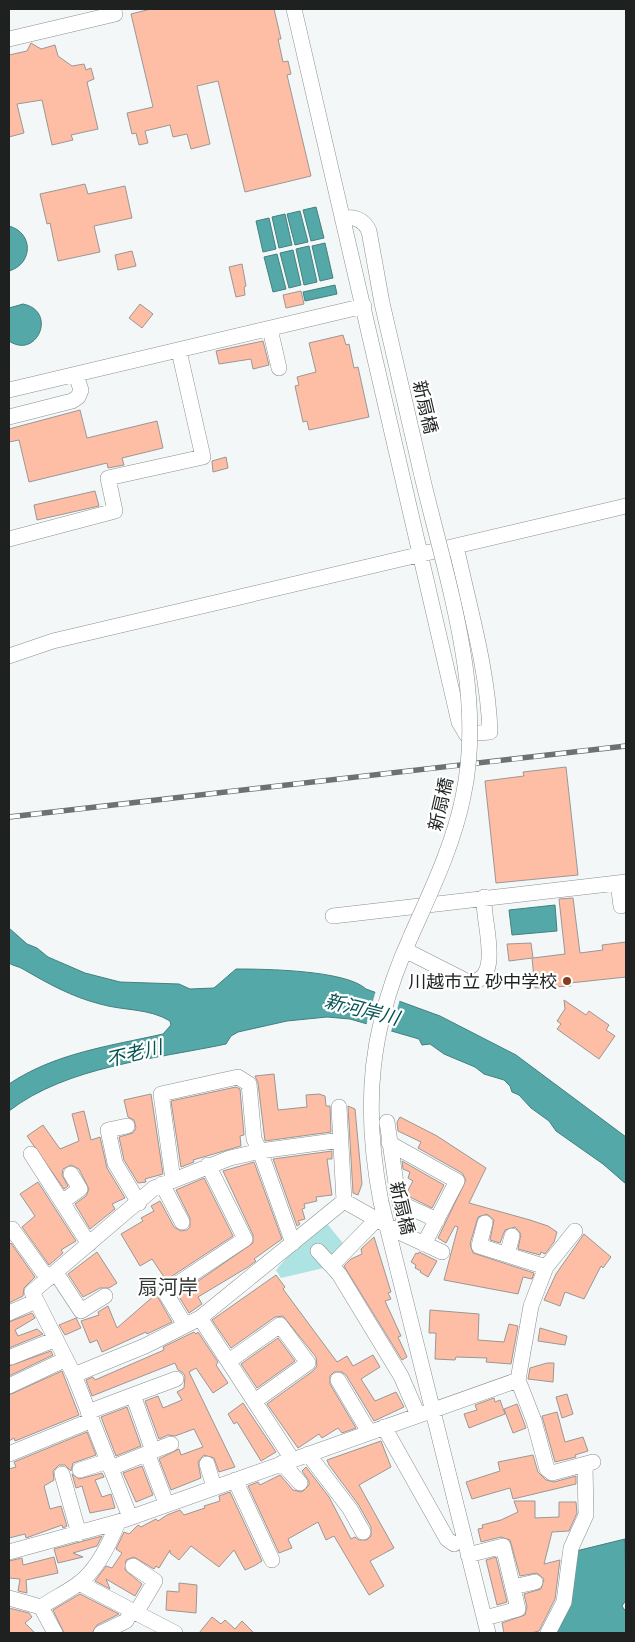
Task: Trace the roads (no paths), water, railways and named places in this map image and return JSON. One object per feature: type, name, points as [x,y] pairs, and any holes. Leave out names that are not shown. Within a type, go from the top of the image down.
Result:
[{"type":"street","points":[[294,9],[422,554],[458,722],[466,734],[490,732],[488,705],[456,546]]},
{"type":"street","points":[[9,39],[114,14]]},
{"type":"street","name":"新扇橋","points":[[342,218],[348,217],[362,221],[369,230],[382,303],[465,664],[471,728],[463,798],[453,836],[404,950],[380,1021],[371,1079],[372,1150],[381,1222],[433,1410],[488,1633]]},
{"type":"street","points":[[9,390],[364,306]]},
{"type":"street","points":[[270,329],[279,368]]},
{"type":"street","points":[[9,539],[115,511],[108,478],[203,457],[179,351]]},
{"type":"street","points":[[9,417],[72,401],[78,397],[81,390],[76,375]]},
{"type":"street","points":[[9,656],[53,641],[626,506]]},
{"type":"street","points":[[333,916],[622,882],[621,906]]},
{"type":"street","points":[[404,950],[435,963],[462,980],[468,982],[480,980],[487,973],[490,964],[484,897]]},
{"type":"street","points":[[182,1222],[167,1182],[161,1094],[238,1077],[249,1084],[254,1139],[293,1243]]},
{"type":"street","points":[[339,1107],[344,1201]]},
{"type":"street","points":[[387,1122],[389,1143],[407,1235]]},
{"type":"street","points":[[127,1126],[108,1130],[115,1163],[139,1202]]},
{"type":"street","points":[[41,1607],[79,1583],[89,1574],[124,1519],[109,1464],[74,1375],[32,1292],[154,1188],[208,1165],[260,1151],[341,1140]]},
{"type":"street","points":[[389,1143],[457,1182],[424,1244]]},
{"type":"street","points":[[31,1154],[89,1244]]},
{"type":"street","points":[[185,1325],[165,1292],[246,1239],[208,1165]]},
{"type":"street","points":[[62,1202],[80,1189],[72,1174]]},
{"type":"street","points":[[344,1201],[381,1222],[442,1252]]},
{"type":"street","points":[[74,1375],[145,1346],[200,1318],[344,1201]]},
{"type":"street","points":[[400,1203],[437,1220]]},
{"type":"street","points":[[332,1265],[381,1222]]},
{"type":"street","points":[[485,1223],[479,1246],[546,1267]]},
{"type":"street","points":[[12,1229],[81,1311],[105,1296]]},
{"type":"street","points":[[548,1633],[564,1602],[561,1575],[586,1515],[589,1464],[552,1473],[547,1469],[534,1421],[518,1380],[531,1306],[546,1267],[575,1231]]},
{"type":"street","points":[[507,1255],[512,1236]]},
{"type":"street","points":[[318,1251],[332,1265],[402,1376],[418,1415]]},
{"type":"street","points":[[9,1313],[36,1301]]},
{"type":"street","points":[[200,1318],[255,1401],[300,1483]]},
{"type":"street","points":[[229,1361],[280,1325],[308,1363],[255,1401]]},
{"type":"street","points":[[11,1357],[56,1339]]},
{"type":"street","points":[[9,1386],[66,1359]]},
{"type":"street","points":[[9,1454],[133,1395],[176,1379]]},
{"type":"street","points":[[338,1380],[370,1432]]},
{"type":"street","points":[[9,1552],[80,1534],[518,1380]]},
{"type":"street","points":[[133,1395],[166,1503]]},
{"type":"street","points":[[384,1427],[447,1538],[454,1544]]},
{"type":"street","points":[[80,1470],[109,1464],[171,1444]]},
{"type":"street","points":[[308,1454],[350,1509],[363,1532]]},
{"type":"street","points":[[207,1464],[214,1487]]},
{"type":"street","points":[[62,1474],[80,1534]]},
{"type":"street","points":[[235,1480],[272,1560]]},
{"type":"street","points":[[468,1555],[503,1546],[518,1609],[485,1618]]},
{"type":"street","points":[[101,1633],[126,1621],[155,1581],[133,1566]]},
{"type":"street","points":[[513,1587],[535,1582]]},
{"type":"street","points":[[79,1583],[175,1633]]},
{"type":"street","points":[[9,1598],[41,1607],[55,1633]]},
{"type":"water","points":[[316,207],[324,238],[311,241],[303,210]]},
{"type":"water","points":[[300,211],[308,242],[295,245],[287,214]]},
{"type":"water","points":[[285,214],[292,245],[279,248],[272,217]]},
{"type":"water","points":[[269,218],[276,249],[263,252],[256,221]]},
{"type":"water","points":[[9,226],[23,235],[27,248],[23,262],[9,271]]},
{"type":"water","points":[[325,243],[333,278],[320,281],[312,246]]},
{"type":"water","points":[[309,246],[317,282],[304,285],[296,249]]},
{"type":"water","points":[[293,250],[301,285],[289,288],[280,253]]},
{"type":"water","points":[[277,254],[286,289],[273,292],[264,257]]},
{"type":"water","points":[[335,285],[337,294],[305,301],[303,292]]},
{"type":"water","points":[[23,304],[34,308],[40,315],[41,324],[40,332],[35,339],[28,344],[19,345],[9,341],[9,308]]},
{"type":"water","points":[[555,905],[557,931],[512,935],[509,910]]},
{"type":"water","points":[[9,928],[27,944],[37,948],[48,957],[85,973],[120,982],[179,984],[190,989],[214,988],[236,969],[265,969],[323,974],[356,983],[366,989],[440,1016],[516,1055],[626,1137],[626,1184],[603,1164],[556,1131],[549,1121],[531,1108],[519,1095],[512,1092],[510,1086],[504,1080],[484,1074],[475,1067],[444,1054],[430,1044],[422,1045],[419,1039],[350,1019],[327,1017],[287,1021],[238,1032],[231,1036],[226,1044],[113,1066],[85,1074],[32,1096],[9,1111],[9,1084],[27,1073],[83,1052],[163,1034],[171,1025],[170,1021],[154,1014],[109,1006],[80,998],[9,963]]},
{"type":"water","points":[[625,1539],[626,1600],[622,1606],[626,1612],[626,1633],[556,1633],[562,1624],[569,1604],[576,1551]]},
{"type":"railway","points":[[9,817],[626,746]]},
{"type":"place","name":"川越市立 砂中学校","points":[[567,981]]},
{"type":"district","name":"扇河岸","points":[[168,1286]]},
{"type":"water label","name":"新河岸川","points":[[362,1009]]},
{"type":"water label","name":"不老川","points":[[134,1053]]}]
